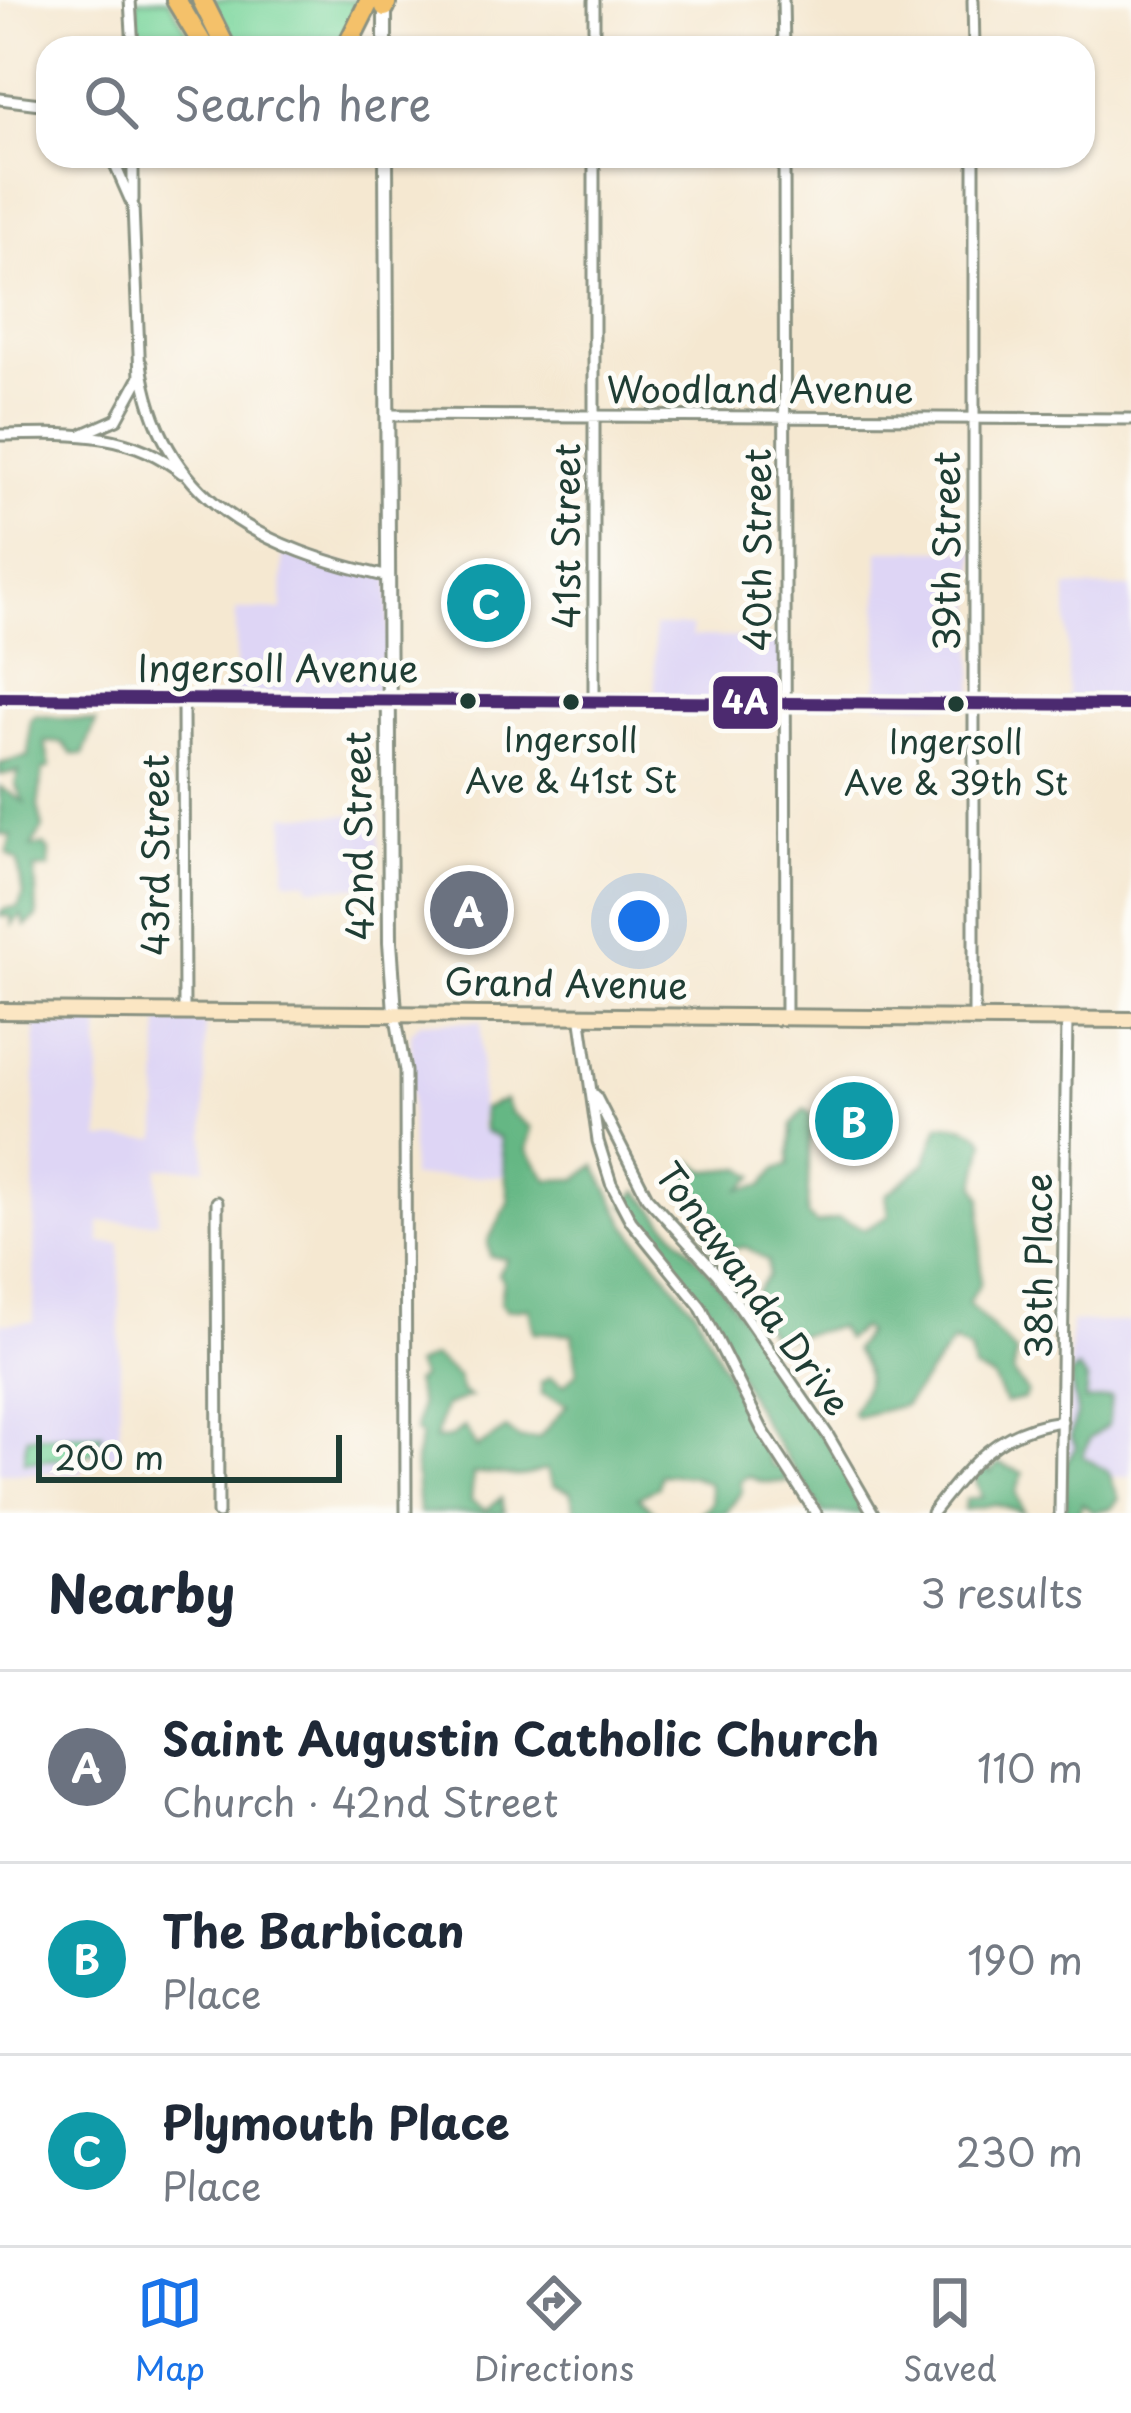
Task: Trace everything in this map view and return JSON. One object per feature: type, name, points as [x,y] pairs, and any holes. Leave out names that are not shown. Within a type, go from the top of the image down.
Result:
[{"type":"highway","points":[[176,0],[198,36]]},
{"type":"highway","points":[[202,0],[220,36]]},
{"type":"highway","points":[[355,36],[382,2]]},
{"type":"main road","name":"Ingersoll Avenue","points":[[0,698],[1131,705]]},
{"type":"main road","name":"Grand Avenue","points":[[0,1011],[1131,1020]]},
{"type":"street","points":[[130,0],[132,36]]},
{"type":"street","points":[[594,0],[594,36]]},
{"type":"street","points":[[783,0],[784,36]]},
{"type":"street","points":[[974,0],[974,36]]},
{"type":"street","points":[[382,2],[385,36]]},
{"type":"street","points":[[0,99],[36,101]]},
{"type":"street","points":[[116,168],[133,206]]},
{"type":"street","points":[[83,434],[105,427],[127,409],[137,391],[141,363],[133,168]]},
{"type":"street","name":"42nd Street","points":[[386,168],[388,699],[395,1012],[405,1071],[406,1513]]},
{"type":"street","name":"41st Street","points":[[594,168],[594,701]]},
{"type":"street","name":"40th Street","points":[[784,168],[786,1016]]},
{"type":"street","name":"39th Street","points":[[974,168],[974,1018]]},
{"type":"street","points":[[141,363],[159,433],[191,481]]},
{"type":"street","name":"Woodland Avenue","points":[[388,415],[1131,419]]},
{"type":"street","points":[[0,435],[83,434],[134,444],[191,481],[233,519],[283,548],[388,577]]},
{"type":"street","name":"43rd Street","points":[[183,700],[184,1011]]},
{"type":"street","name":"Tonawanda Drive","points":[[580,1014],[603,1162],[620,1202],[700,1306],[764,1431],[816,1513]]},
{"type":"street","name":"38th Place","points":[[1060,1513],[1067,1019]]},
{"type":"street","name":"Tonawanda Drive","points":[[594,1094],[647,1197],[717,1274],[827,1434],[873,1513]]},
{"type":"street","points":[[218,1202],[218,1513]]},
{"type":"street","points":[[932,1513],[963,1469],[990,1446],[1031,1426],[1062,1420]]},
{"type":"shaded area","points":[[283,548],[389,577],[388,699],[236,699],[236,610],[282,610]]},
{"type":"shaded area","points":[[879,550],[975,550],[973,704],[877,703]]},
{"type":"shaded area","points":[[1067,587],[1131,588],[1131,705],[1068,704]]},
{"type":"shaded area","points":[[654,626],[691,626],[692,637],[785,638],[784,702],[655,701]]},
{"type":"shaded area","points":[[285,815],[379,815],[379,887],[309,887],[308,881],[285,880]]},
{"type":"shaded area","points":[[35,1021],[99,1021],[100,1139],[158,1139],[159,1021],[205,1021],[205,1168],[158,1168],[158,1222],[100,1222],[100,1243],[120,1243],[120,1456],[84,1456],[83,1473],[0,1473],[0,1323],[34,1322]]},
{"type":"shaded area","points":[[420,1022],[481,1022],[481,1129],[505,1129],[505,1176],[411,1177],[411,1033]]},
{"type":"shaded area","points":[[1071,1322],[1131,1322],[1131,1477],[1066,1476]]},
{"type":"green space","points":[[136,0],[169,0],[190,36],[138,36]]},
{"type":"green space","points":[[209,0],[363,0],[343,36],[228,36]]},
{"type":"green space","points":[[35,715],[96,722],[83,755],[72,754],[63,743],[45,742],[50,767],[43,770],[38,806],[43,828],[31,847],[44,845],[49,851],[49,868],[35,869],[37,917],[25,926],[21,914],[12,925],[11,916],[0,916],[3,909],[18,907],[23,895],[18,861],[7,853],[11,836],[0,834],[0,787],[24,802],[15,784],[19,771],[0,775],[0,764],[29,756],[30,720]]},
{"type":"green space","points":[[505,1100],[510,1112],[531,1128],[527,1150],[548,1180],[578,1179],[595,1165],[627,1226],[696,1312],[772,1466],[783,1469],[787,1482],[762,1482],[748,1476],[740,1481],[742,1491],[726,1513],[700,1513],[712,1503],[709,1484],[692,1476],[660,1474],[658,1487],[638,1497],[656,1513],[576,1513],[570,1491],[553,1485],[546,1469],[516,1476],[484,1473],[473,1474],[471,1501],[486,1510],[501,1498],[505,1513],[419,1513],[415,1461],[421,1435],[415,1432],[420,1405],[414,1382],[421,1378],[415,1365],[433,1357],[457,1376],[462,1393],[470,1397],[445,1406],[435,1439],[450,1438],[464,1427],[477,1448],[506,1429],[520,1439],[539,1438],[567,1405],[542,1394],[541,1383],[550,1377],[564,1385],[577,1372],[573,1334],[534,1332],[529,1308],[507,1310],[500,1303],[503,1281],[498,1274],[507,1259],[490,1256],[488,1241],[509,1202],[500,1138],[484,1131],[483,1109]]},
{"type":"green space","points":[[804,1109],[811,1114],[807,1215],[817,1224],[839,1218],[865,1229],[889,1216],[886,1195],[925,1164],[939,1125],[970,1129],[985,1141],[976,1185],[982,1198],[980,1284],[968,1303],[1016,1353],[1013,1374],[1027,1392],[1024,1399],[1005,1403],[993,1378],[974,1370],[970,1351],[953,1342],[905,1405],[856,1417],[852,1412],[866,1374],[854,1350],[866,1332],[861,1328],[846,1339],[838,1327],[775,1340],[748,1303],[768,1275],[768,1261],[746,1247],[712,1251],[703,1232],[708,1210],[698,1198],[684,1198],[690,1186],[685,1173],[690,1160],[707,1171],[743,1168],[755,1176],[741,1189],[762,1186],[776,1169],[789,1165],[792,1125]]},
{"type":"green space","points":[[638,1191],[713,1276],[837,1456],[869,1513],[823,1513],[762,1421],[699,1298],[625,1204]]},
{"type":"green space","points":[[1078,1369],[1087,1380],[1085,1401],[1111,1397],[1108,1425],[1090,1438],[1083,1456],[1109,1473],[1119,1499],[1112,1508],[1093,1512],[1082,1503],[1079,1513],[1065,1513],[1066,1462],[1076,1447],[1071,1436],[1077,1412],[1070,1376]]},
{"type":"green space","points":[[102,1434],[93,1452],[77,1458],[24,1461],[27,1437]]},
{"type":"green space","points":[[999,1463],[1023,1473],[1016,1493],[1024,1513],[995,1504],[964,1510],[965,1500],[982,1497],[975,1478],[985,1466],[990,1473]]},
{"type":"transit line","name":"4A","points":[[0,698],[1131,705]]},
{"type":"place","name":"Plymouth Place","points":[[486,603]]},
{"type":"place","name":"Ingersoll Ave & 41st St","points":[[571,702]]},
{"type":"place","name":"Ingersoll Ave & 39th St","points":[[956,704]]},
{"type":"place","name":"Saint Augustin Catholic Church","points":[[469,910]]},
{"type":"place","name":"The Barbican","points":[[854,1121]]}]
